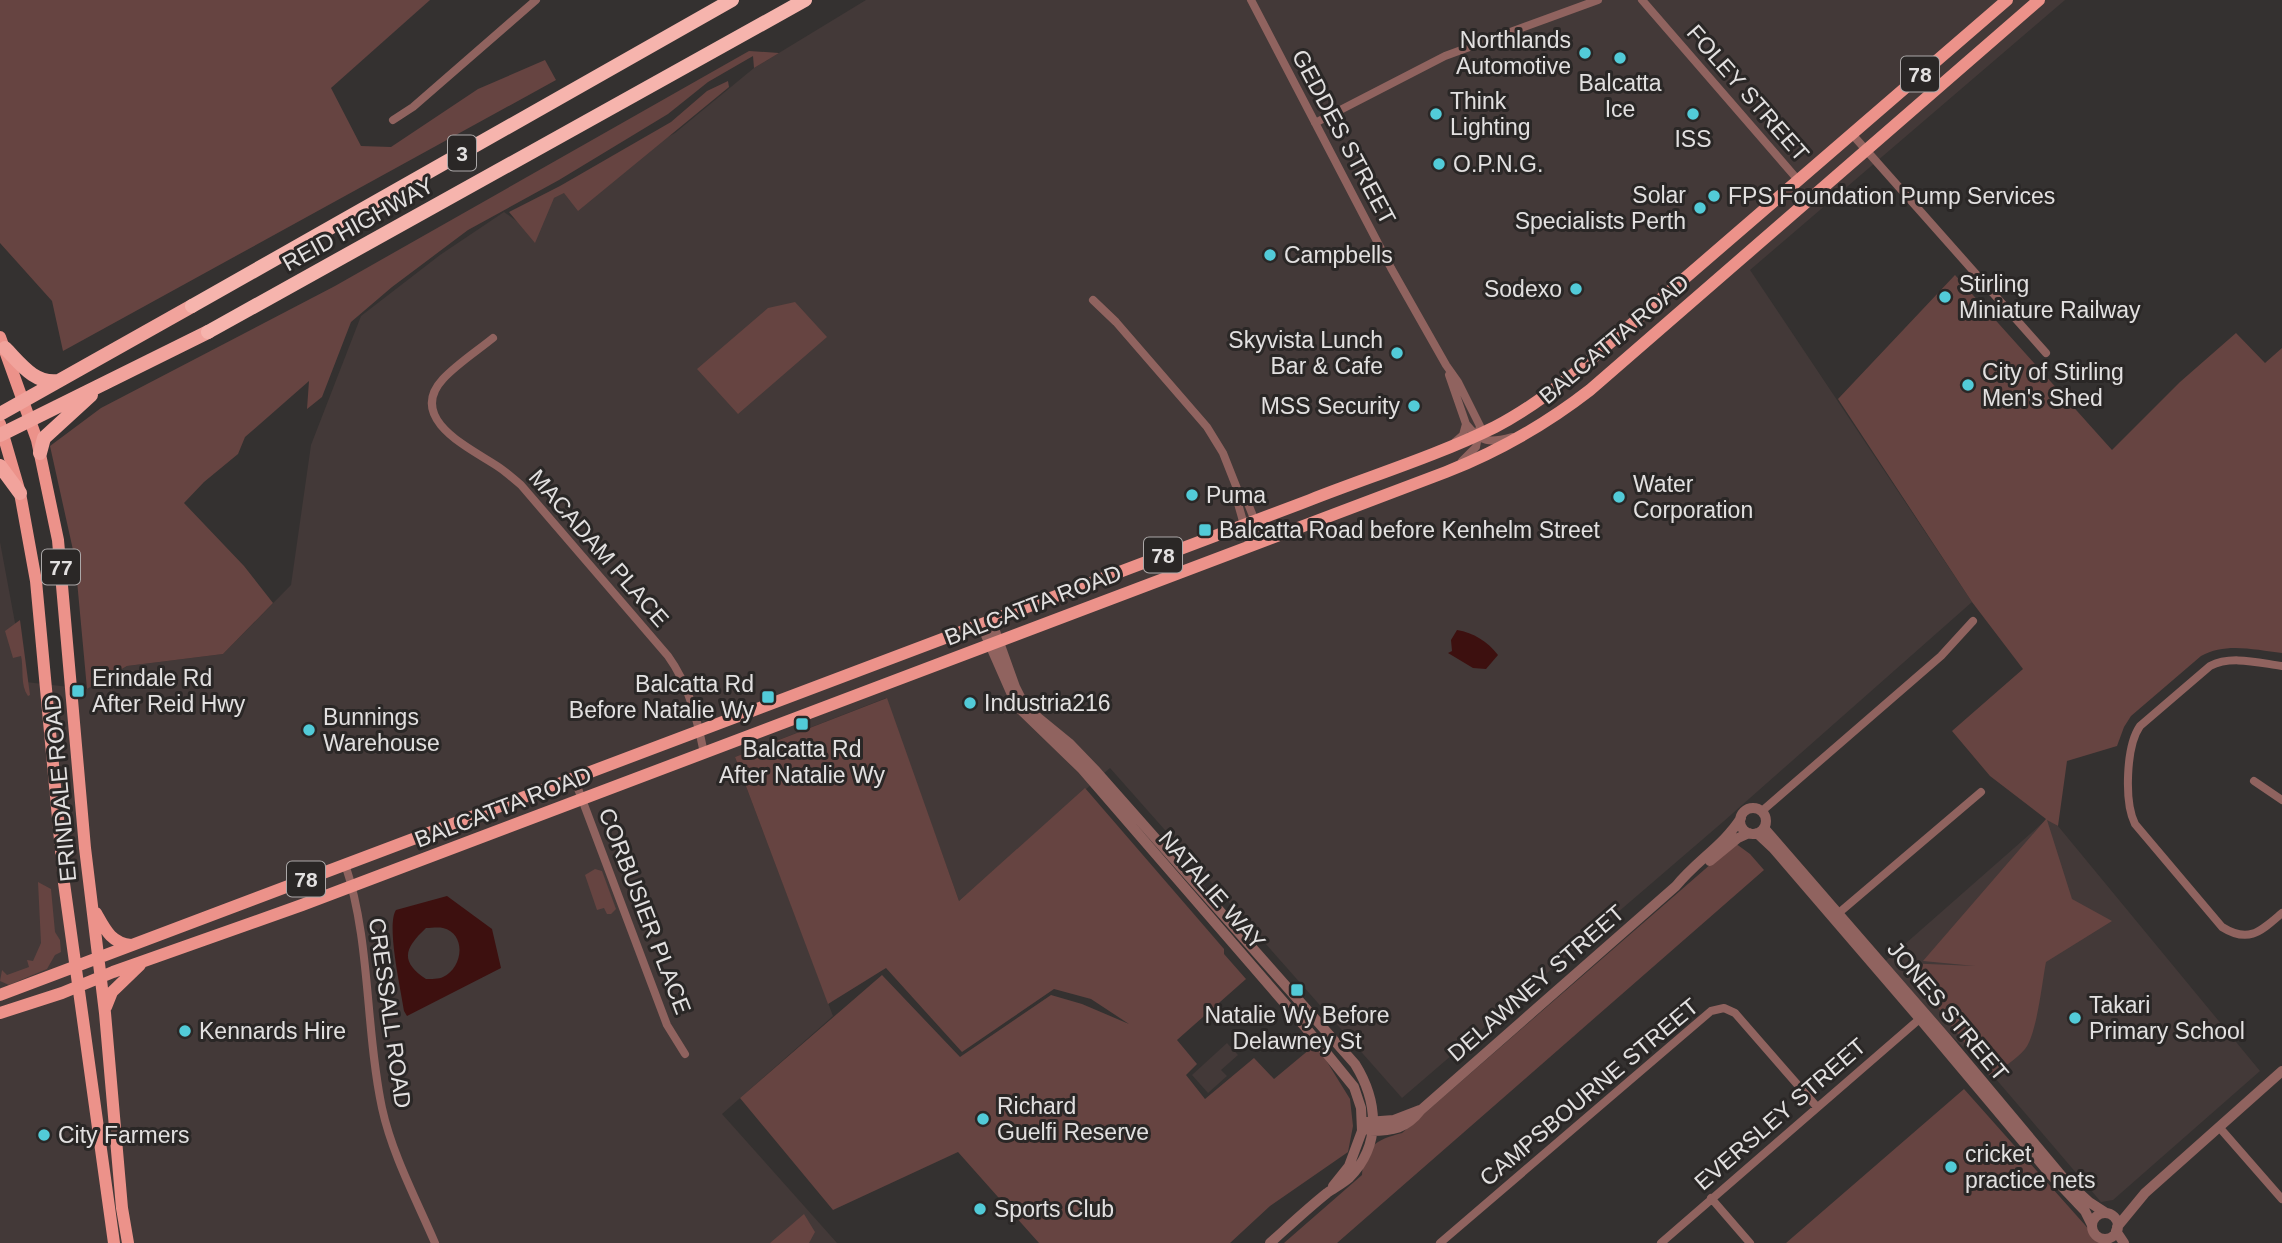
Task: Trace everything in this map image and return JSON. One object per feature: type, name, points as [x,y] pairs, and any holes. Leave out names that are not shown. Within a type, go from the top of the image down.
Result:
[{"type":"highway","name":"REID HIGHWAY","points":[[0,414],[732,0]]},
{"type":"highway","name":"REID HIGHWAY","points":[[1,431],[30,420],[208,332],[805,0]]},
{"type":"highway","points":[[3,343],[34,377],[43,381],[58,381]]},
{"type":"highway","points":[[40,453],[40,445],[50,431],[105,382]]},
{"type":"highway","points":[[0,466],[20,493]]},
{"type":"main road","name":"BALCATTA ROAD","points":[[0,995],[1249,523],[1496,426],[1545,396],[1575,373],[2007,0]]},
{"type":"main road","name":"BALCATTA ROAD","points":[[0,1013],[352,886],[1494,452],[1530,433],[1590,390],[2039,0]]},
{"type":"main road","name":"ERINDALE ROAD","points":[[3,343],[40,453],[58,540],[92,907],[128,1243]]},
{"type":"main road","name":"ERINDALE ROAD","points":[[1,431],[20,493],[36,581],[56,812],[114,1243]]},
{"type":"main road","points":[[92,907],[111,937],[120,944],[131,945]]},
{"type":"main road","points":[[105,1013],[112,992],[143,962]]},
{"type":"street","points":[[393,120],[414,107],[536,0]]},
{"type":"street","name":"GEDDES STREET","points":[[1251,0],[1391,268],[1458,382],[1479,433]]},
{"type":"street","points":[[1315,123],[1445,56],[1573,4],[1598,0]]},
{"type":"street","name":"FOLEY STREET","points":[[1642,0],[1798,180]]},
{"type":"street","points":[[1851,132],[2046,353]]},
{"type":"street","points":[[1093,300],[1207,427],[1223,453],[1238,491],[1237,500],[1249,523],[1263,541]]},
{"type":"street","name":"MACADAM PLACE","points":[[493,338],[443,379],[432,402],[434,415],[456,441],[500,468],[521,485],[659,645],[685,688],[700,730],[704,752]]},
{"type":"street","name":"GEDDES STREET","points":[[1446,365],[1466,424],[1479,433]]},
{"type":"street","points":[[1452,445],[1463,435],[1466,424]]},
{"type":"street","points":[[1479,433],[1483,440],[1497,441],[1530,433]]},
{"type":"street","points":[[1446,472],[1468,457],[1476,447],[1479,433]]},
{"type":"street","points":[[1238,491],[1245,496],[1250,546]]},
{"type":"street","points":[[1762,811],[1941,656],[1973,621]]},
{"type":"street","name":"NATALIE WAY","points":[[986,622],[1025,707],[1069,743],[1096,771],[1355,1064],[1365,1081],[1374,1126]]},
{"type":"street","name":"NATALIE WAY","points":[[994,642],[1010,693],[1023,715],[1082,769],[1344,1073],[1357,1096],[1362,1127]]},
{"type":"street","points":[[2282,666],[2219,661],[2140,726],[2134,734],[2132,746],[2128,803],[2135,824],[2222,927],[2235,935],[2250,936],[2262,930],[2282,913]]},
{"type":"street","name":"CORBUSIER PLACE","points":[[574,778],[667,1025],[685,1054]]},
{"type":"street","points":[[2254,781],[2282,800]]},
{"type":"street","points":[[1835,916],[1981,792]]},
{"type":"street","points":[[1741,818],[1751,808],[1762,811],[1766,817],[1757,831]]},
{"type":"street","name":"DELAWNEY STREET","points":[[1362,1127],[1405,1126],[1676,886],[1724,840],[1741,818]]},
{"type":"street","name":"JONES STREET","points":[[1741,818],[1743,829],[1757,831],[1835,916],[2065,1180],[2089,1202],[2109,1214]]},
{"type":"street","name":"DELAWNEY STREET","points":[[1676,886],[1688,880],[1738,838],[1757,831]]},
{"type":"street","name":"CRESSALL ROAD","points":[[345,864],[352,886],[382,1108],[396,1150],[435,1243]]},
{"type":"street","name":"CAMPSBOURNE STREET","points":[[1440,1243],[1712,1011],[1724,1007],[1735,1013],[1818,1107]]},
{"type":"street","name":"JONES STREET","points":[[1923,1017],[2051,1175],[2085,1211],[2092,1225]]},
{"type":"street","name":"EVERSLEY STREET","points":[[1661,1243],[1923,1017]]},
{"type":"street","points":[[2145,1193],[2109,1214],[2098,1215],[2092,1225],[2096,1235],[2108,1241],[2145,1193],[2282,1071]]},
{"type":"street","points":[[1270,1243],[1328,1192],[1350,1177],[1366,1153],[1374,1126]]},
{"type":"street","points":[[1328,1192],[1349,1166],[1362,1127]]},
{"type":"street","points":[[2219,1127],[2282,1199]]},
{"type":"street","points":[[1711,1198],[1750,1243]]},
{"type":"street","points":[[2109,1214],[2117,1222],[2117,1229],[2124,1243]]},
{"type":"shaded area","points":[[0,0],[430,0],[331,88],[361,146],[391,147],[478,89],[545,60],[556,80],[63,351],[52,301],[0,243]]},
{"type":"shaded area","points":[[866,0],[2065,0],[1750,270],[1972,602],[1724,821],[1402,1098],[1110,768],[959,901],[886,698],[735,757],[833,1016],[722,1114],[837,1243],[0,1243],[0,542],[26,682],[87,689],[127,666],[223,654],[291,585],[311,445],[361,316],[440,255],[504,212],[518,222],[554,198],[675,133],[754,68]]},
{"type":"shaded area","points":[[749,51],[779,53],[754,68],[753,56],[708,82],[668,114],[559,180],[468,230],[392,287],[351,322],[322,397],[307,409],[309,381],[245,437],[238,454],[204,482],[184,503],[244,566],[273,603],[223,654],[127,666],[87,689],[75,559],[50,446],[101,408],[335,286]]},
{"type":"shaded area","points":[[728,81],[729,87],[578,211],[564,193],[554,198],[535,243],[509,212],[671,122],[707,91]]},
{"type":"shaded area","points":[[1955,275],[2112,450],[2180,382],[2236,333],[2265,363],[2282,348],[2282,653],[2230,648],[2201,656],[2131,716],[2117,746],[2067,761],[2058,826],[2047,820],[2072,899],[2112,921],[2046,962],[2036,1020],[2029,1042],[2017,1057],[1989,1075],[1904,963],[1975,966],[1923,961],[2046,819],[1990,776],[1952,731],[2023,669],[1972,602],[1838,399]]},
{"type":"shaded area","points":[[795,302],[827,337],[738,414],[697,369],[768,308]]},
{"type":"shaded area","points":[[20,620],[28,696],[23,682],[21,656],[13,658],[5,631]]},
{"type":"shaded area","points":[[1457,630],[1480,638],[1498,655],[1486,669],[1473,668],[1448,653],[1452,651],[1451,640]]},
{"type":"shaded area","points":[[887,698],[959,901],[1085,788],[1224,949],[1224,954],[1246,979],[1177,1040],[1197,1064],[1186,1075],[1205,1099],[1254,1058],[1274,1079],[1316,1044],[1350,1099],[1353,1126],[1348,1152],[1270,1206],[1230,1243],[1039,1243],[958,1152],[833,1210],[740,1098],[882,975],[960,1057],[1051,995],[1082,1004],[1129,1024],[1091,999],[1054,989],[962,1052],[886,968],[828,1004],[735,757]]},
{"type":"shaded area","name":"Takari Primary School","points":[[2047,819],[2058,826],[2260,1071],[2113,1200],[2101,1202],[1995,1078],[1880,966]]},
{"type":"shaded area","points":[[1735,843],[1750,854],[1764,870],[1337,1243],[1284,1243],[1362,1175],[1365,1158],[1373,1146],[1402,1133]]},
{"type":"shaded area","points":[[595,869],[602,871],[616,909],[611,914],[607,914],[604,908],[597,910],[585,875]]},
{"type":"shaded area","points":[[38,882],[51,889],[55,932],[60,940],[61,952],[55,955],[47,969],[9,985],[0,981],[2,970],[7,975],[29,967],[27,960],[33,961],[41,943]]},
{"type":"shaded area","points":[[447,896],[492,929],[501,968],[407,1016],[393,943],[393,918],[396,910]],"holes":[[[426,928],[451,931],[459,944],[460,951],[455,966],[443,977],[426,979],[409,960],[408,954],[413,942]]]},
{"type":"shaded area","points":[[1227,1043],[1238,1055],[1221,1070],[1227,1076],[1208,1093],[1192,1075]]},
{"type":"shaded area","points":[[1964,1089],[2101,1243],[1786,1243]]},
{"type":"shaded area","points":[[804,1214],[815,1232],[809,1243],[770,1243]]},
{"type":"place","name":"Northlands Automotive","points":[[1585,53]]},
{"type":"place","name":"Balcatta Ice","points":[[1620,58]]},
{"type":"place","name":"Think Lighting","points":[[1436,114]]},
{"type":"place","name":"ISS","points":[[1693,114]]},
{"type":"place","name":"O.P.N.G.","points":[[1439,164]]},
{"type":"place","name":"FPS Foundation Pump Services","points":[[1714,196]]},
{"type":"place","name":"Solar Specialists Perth","points":[[1700,208]]},
{"type":"place","name":"Campbells","points":[[1270,255]]},
{"type":"place","name":"Sodexo","points":[[1576,289]]},
{"type":"place","name":"Stirling Miniature Railway","points":[[1945,297]]},
{"type":"place","name":"Skyvista Lunch Bar & Cafe","points":[[1397,353]]},
{"type":"place","name":"City of Stirling Men's Shed","points":[[1968,385]]},
{"type":"place","name":"MSS Security","points":[[1414,406]]},
{"type":"place","name":"Puma","points":[[1192,495]]},
{"type":"place","name":"Water Corporation","points":[[1619,497]]},
{"type":"place","name":"Balcatta Road before Kenhelm Street","points":[[1205,530]]},
{"type":"place","name":"Erindale Rd After Reid Hwy","points":[[78,691]]},
{"type":"place","name":"Balcatta Rd Before Natalie Wy","points":[[768,697]]},
{"type":"place","name":"Industria216","points":[[970,703]]},
{"type":"place","name":"Balcatta Rd After Natalie Wy","points":[[802,724]]},
{"type":"place","name":"Bunnings Warehouse","points":[[309,730]]},
{"type":"place","name":"Natalie Wy Before Delawney St","points":[[1297,990]]},
{"type":"place","name":"Takari Primary School","points":[[2075,1018]]},
{"type":"place","name":"Kennards Hire","points":[[185,1031]]},
{"type":"place","name":"Richard Guelfi Reserve","points":[[983,1119]]},
{"type":"place","name":"City Farmers","points":[[44,1135]]},
{"type":"place","name":"cricket practice nets","points":[[1951,1167]]},
{"type":"place","name":"Sports Club","points":[[980,1209]]}]
